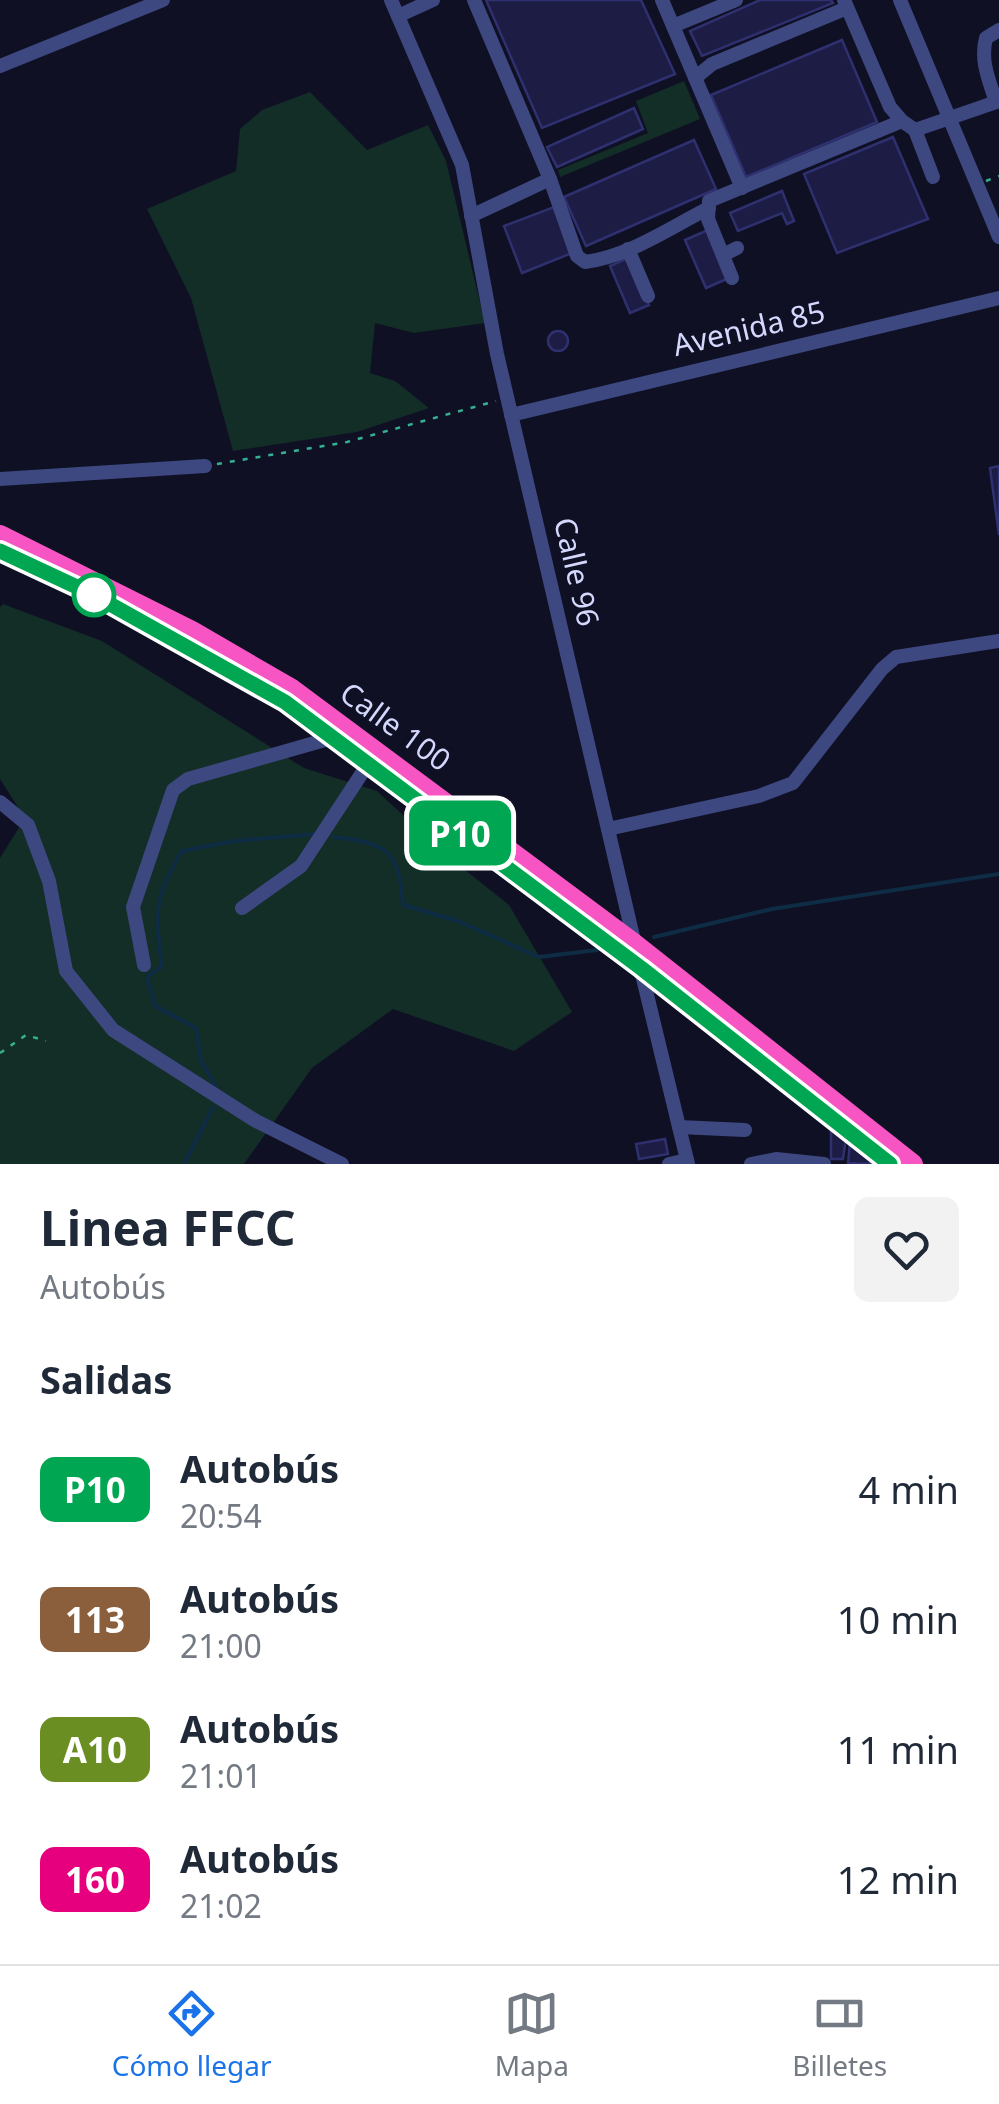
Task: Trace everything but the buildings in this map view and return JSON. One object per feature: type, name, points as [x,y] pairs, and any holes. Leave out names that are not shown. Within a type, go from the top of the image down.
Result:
[{"type":"highway","name":"Calle 100","points":[[0,535],[8,555],[191,648],[285,702],[641,968],[890,1164]]},
{"type":"highway","name":"Calle 100","points":[[8,555],[192,631],[292,688],[634,944],[913,1164]]},
{"type":"street","points":[[0,66],[162,0]]},
{"type":"street","name":"Calle 96","points":[[390,0],[462,164],[507,398],[688,1162]]},
{"type":"street","points":[[398,16],[433,0]]},
{"type":"street","points":[[474,0],[550,179],[577,256],[586,262],[595,261],[628,249],[708,208]]},
{"type":"street","points":[[662,0],[742,188]]},
{"type":"street","points":[[673,26],[736,0]]},
{"type":"street","points":[[900,0],[999,237]]},
{"type":"street","points":[[695,78],[712,64],[846,4],[890,107],[908,126],[933,176]]},
{"type":"street","points":[[732,278],[708,219],[709,201],[908,126],[950,118],[998,101],[983,64],[986,38],[999,30]]},
{"type":"street","points":[[472,216],[550,179]]},
{"type":"street","points":[[722,256],[738,248]]},
{"type":"street","points":[[628,249],[648,296]]},
{"type":"street","name":"Avenida 85","points":[[511,415],[999,298]]},
{"type":"street","points":[[0,478],[206,466]]},
{"type":"street","points":[[608,829],[760,796],[793,783],[882,669],[896,658],[999,641]]},
{"type":"street","points":[[144,965],[133,906],[173,790],[188,780],[332,738]]},
{"type":"street","points":[[242,908],[301,866],[368,764]]},
{"type":"street","points":[[0,802],[28,825],[49,881],[66,971],[112,1030],[256,1121],[342,1164]]},
{"type":"street","points":[[678,1127],[746,1130]]},
{"type":"street","points":[[751,1164],[776,1159],[824,1164]]},
{"type":"street","points":[[668,1164],[688,1162]]},
{"type":"path","points":[[206,466],[347,442],[507,398]]},
{"type":"path","points":[[0,1053],[26,1035],[46,1040]]},
{"type":"green space","points":[[684,81],[700,119],[560,177],[558,170],[648,133],[636,101]]},
{"type":"green space","points":[[310,92],[367,150],[428,125],[446,161],[485,323],[414,333],[375,323],[370,373],[395,381],[429,408],[357,432],[233,451],[191,298],[147,209],[236,171],[240,129],[262,110]]},
{"type":"green space","points":[[3,604],[102,641],[304,768],[377,791],[444,853],[509,905],[572,1012],[514,1051],[393,1009],[312,1068],[244,1164],[0,1164],[0,858],[25,818],[0,779]]},
{"type":"waterway","points":[[218,1090],[201,1061],[196,1028],[155,1006],[147,977],[162,966],[158,932],[161,894],[182,851],[234,841],[314,834]]},
{"type":"waterway","points":[[334,837],[367,842],[387,853],[398,872],[403,905],[458,921],[539,957],[597,950]]},
{"type":"waterway","points":[[654,937],[772,909],[999,874]]},
{"type":"waterway","points":[[184,1164],[213,1107]]},
{"type":"bus line","name":"P10","points":[[0,551],[92,594],[285,702],[641,968],[890,1164]]}]
